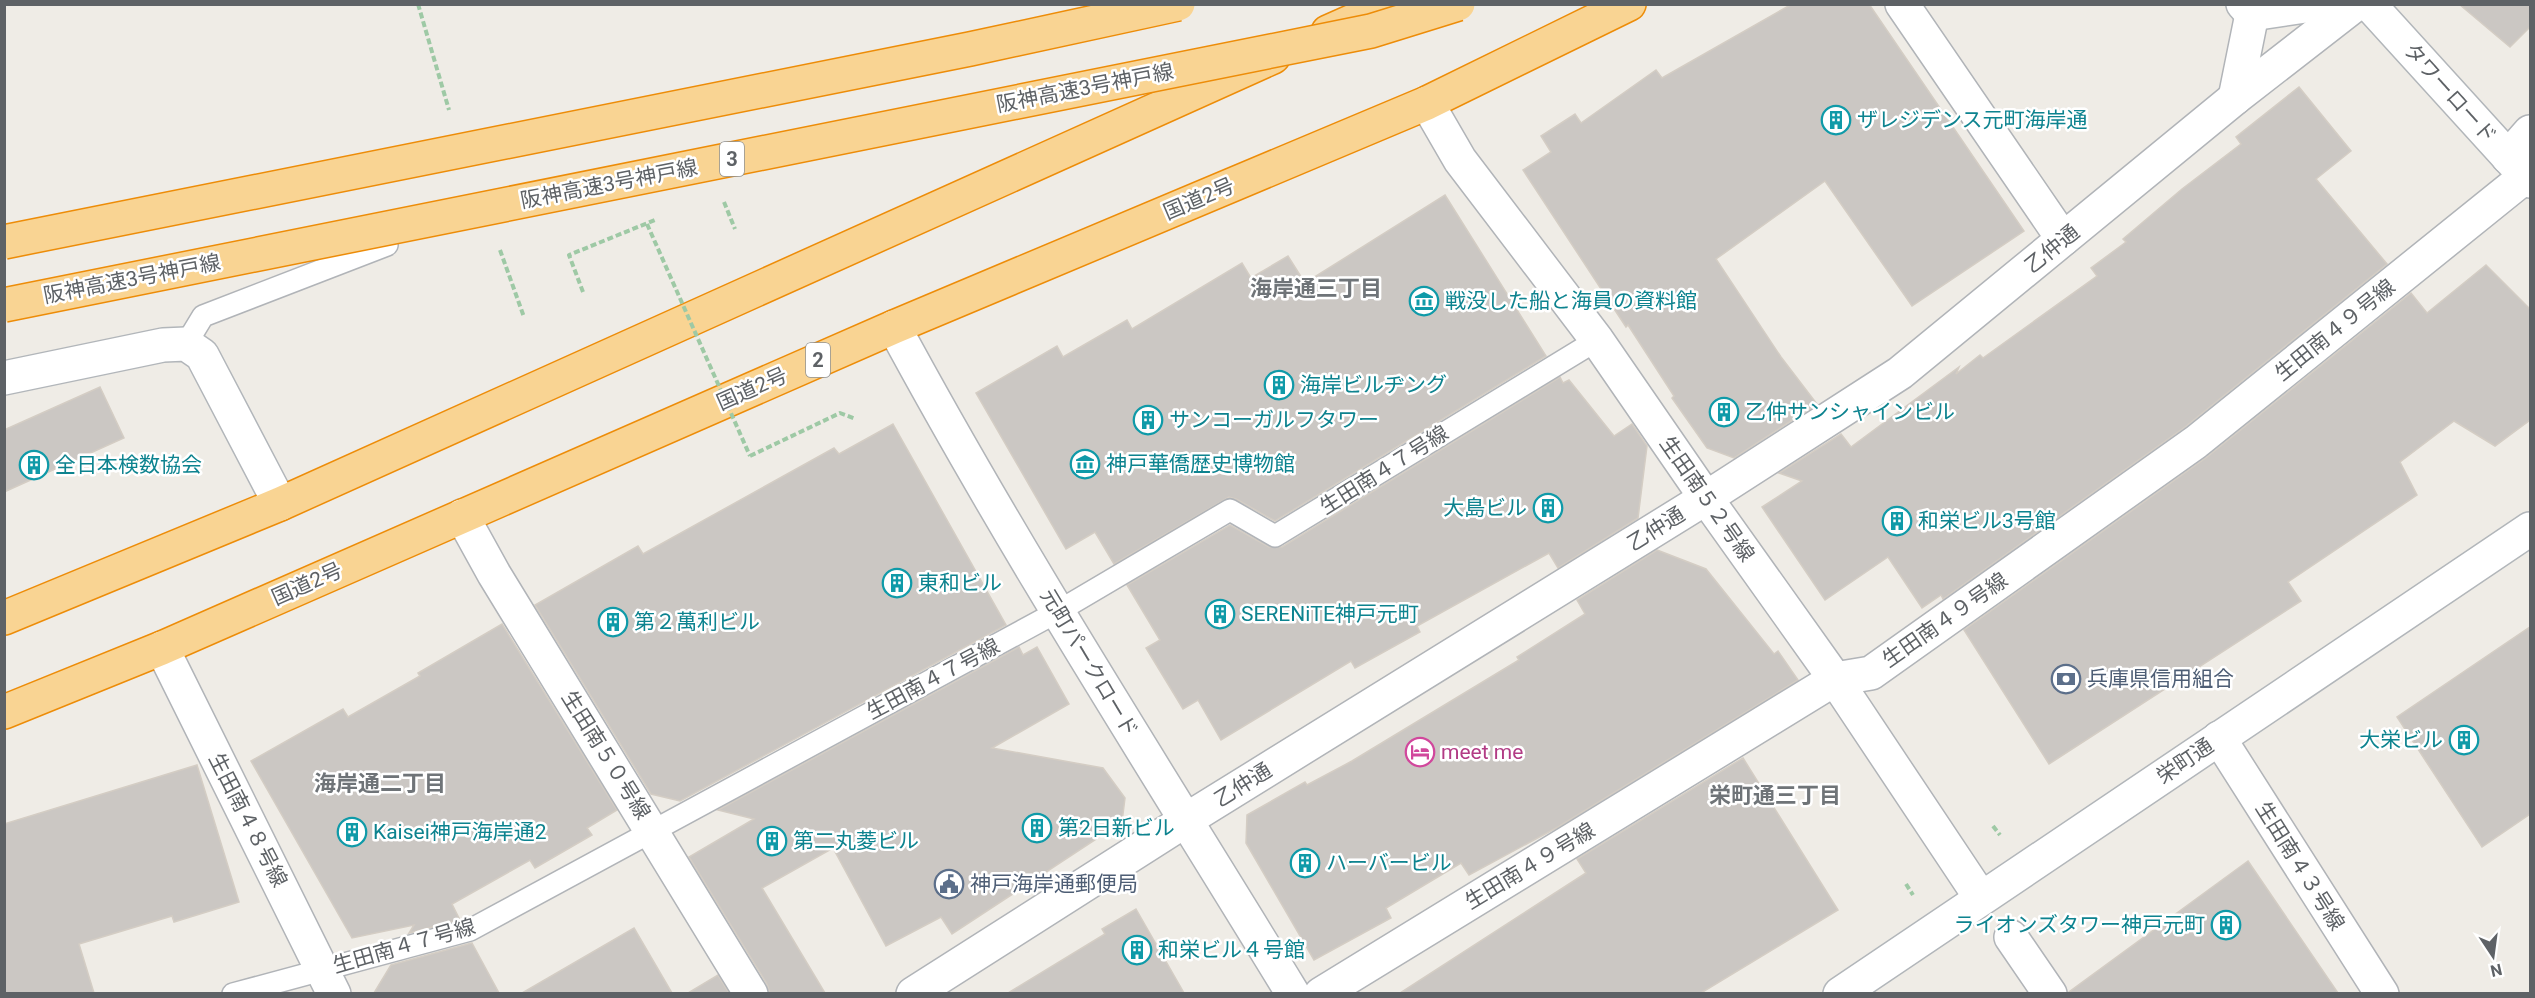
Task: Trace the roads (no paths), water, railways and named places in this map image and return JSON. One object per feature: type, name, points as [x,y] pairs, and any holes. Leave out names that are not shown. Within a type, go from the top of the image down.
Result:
[{"type":"highway","points":[[4,242],[970,49],[1178,4]]},
{"type":"highway","points":[[4,618],[280,504],[1391,4]]},
{"type":"highway","name":"阪神高速3号神戸線","points":[[4,305],[1371,31],[1458,4]]},
{"type":"highway","name":"国道2号","points":[[4,712],[162,648],[894,327],[1427,103],[1629,4]]},
{"type":"street","points":[[1902,4],[2063,239]]},
{"type":"street","points":[[2235,98],[2247,9],[2319,4]]},
{"type":"street","name":"乙仲通","points":[[913,993],[1186,820],[1706,498],[1900,373],[2235,98],[2356,4]]},
{"type":"street","name":"タワーロード","points":[[2369,4],[2522,171]]},
{"type":"street","name":"生田南５２号線","points":[[1427,103],[1460,160],[1596,340],[1835,679],[1981,898]]},
{"type":"street","name":"生田南４９号線","points":[[1321,993],[1835,679],[1871,673],[2196,442],[2522,171],[2530,132]]},
{"type":"street","name":"元町パークロード","points":[[894,327],[925,385],[1057,612],[1293,993]]},
{"type":"street","points":[[4,378],[163,345],[186,344],[202,356],[280,504]]},
{"type":"street","name":"生田南５０号線","points":[[462,516],[494,574],[751,993]]},
{"type":"street","name":"栄町通","points":[[1840,993],[2530,529]]},
{"type":"street","name":"生田南４８号線","points":[[162,648],[328,981]]},
{"type":"street","name":"生田南４３号線","points":[[2219,738],[2382,993]]},
{"type":"street","points":[[2011,937],[2050,993]]},
{"type":"lane","points":[[186,344],[203,316],[387,245]]},
{"type":"lane","name":"生田南４７号線","points":[[233,993],[328,981],[470,930],[1057,612],[1230,510],[1275,536],[1596,340]]},
{"type":"place","name":"ザレジデンス元町海岸通","points":[[1836,120]]},
{"type":"place","name":"戦没した船と海員の資料館","points":[[1424,301]]},
{"type":"place","name":"海岸ビルヂング","points":[[1279,385]]},
{"type":"place","name":"乙仲サンシャインビル","points":[[1724,412]]},
{"type":"place","name":"サンコーガルフタワー","points":[[1148,420]]},
{"type":"place","name":"神戸華僑歴史博物館","points":[[1085,464]]},
{"type":"place","name":"全日本検数協会","points":[[34,465]]},
{"type":"place","name":"大島ビル","points":[[1548,508]]},
{"type":"place","name":"和栄ビル3号館","points":[[1897,521]]},
{"type":"place","name":"東和ビル","points":[[897,583]]},
{"type":"place","name":"SERENiTE神戸元町","points":[[1220,614]]},
{"type":"place","name":"第２萬利ビル","points":[[613,622]]},
{"type":"place","name":"兵庫県信用組合","points":[[2066,679]]},
{"type":"place","name":"大栄ビル","points":[[2464,740]]},
{"type":"place","name":"meet me","points":[[1420,752]]},
{"type":"place","name":"第2日新ビル","points":[[1037,828]]},
{"type":"place","name":"Kaisei神戸海岸通2","points":[[352,832]]},
{"type":"place","name":"第二丸菱ビル","points":[[772,841]]},
{"type":"place","name":"ハーバービル","points":[[1305,863]]},
{"type":"place","name":"神戸海岸通郵便局","points":[[949,884]]},
{"type":"place","name":"ライオンズタワー神戸元町","points":[[2226,925]]},
{"type":"place","name":"和栄ビル４号館","points":[[1137,950]]},
{"type":"district","name":"海岸通三丁目","points":[[1316,288]]},
{"type":"district","name":"海岸通二丁目","points":[[380,783]]},
{"type":"district","name":"栄町通三丁目","points":[[1775,795]]}]
